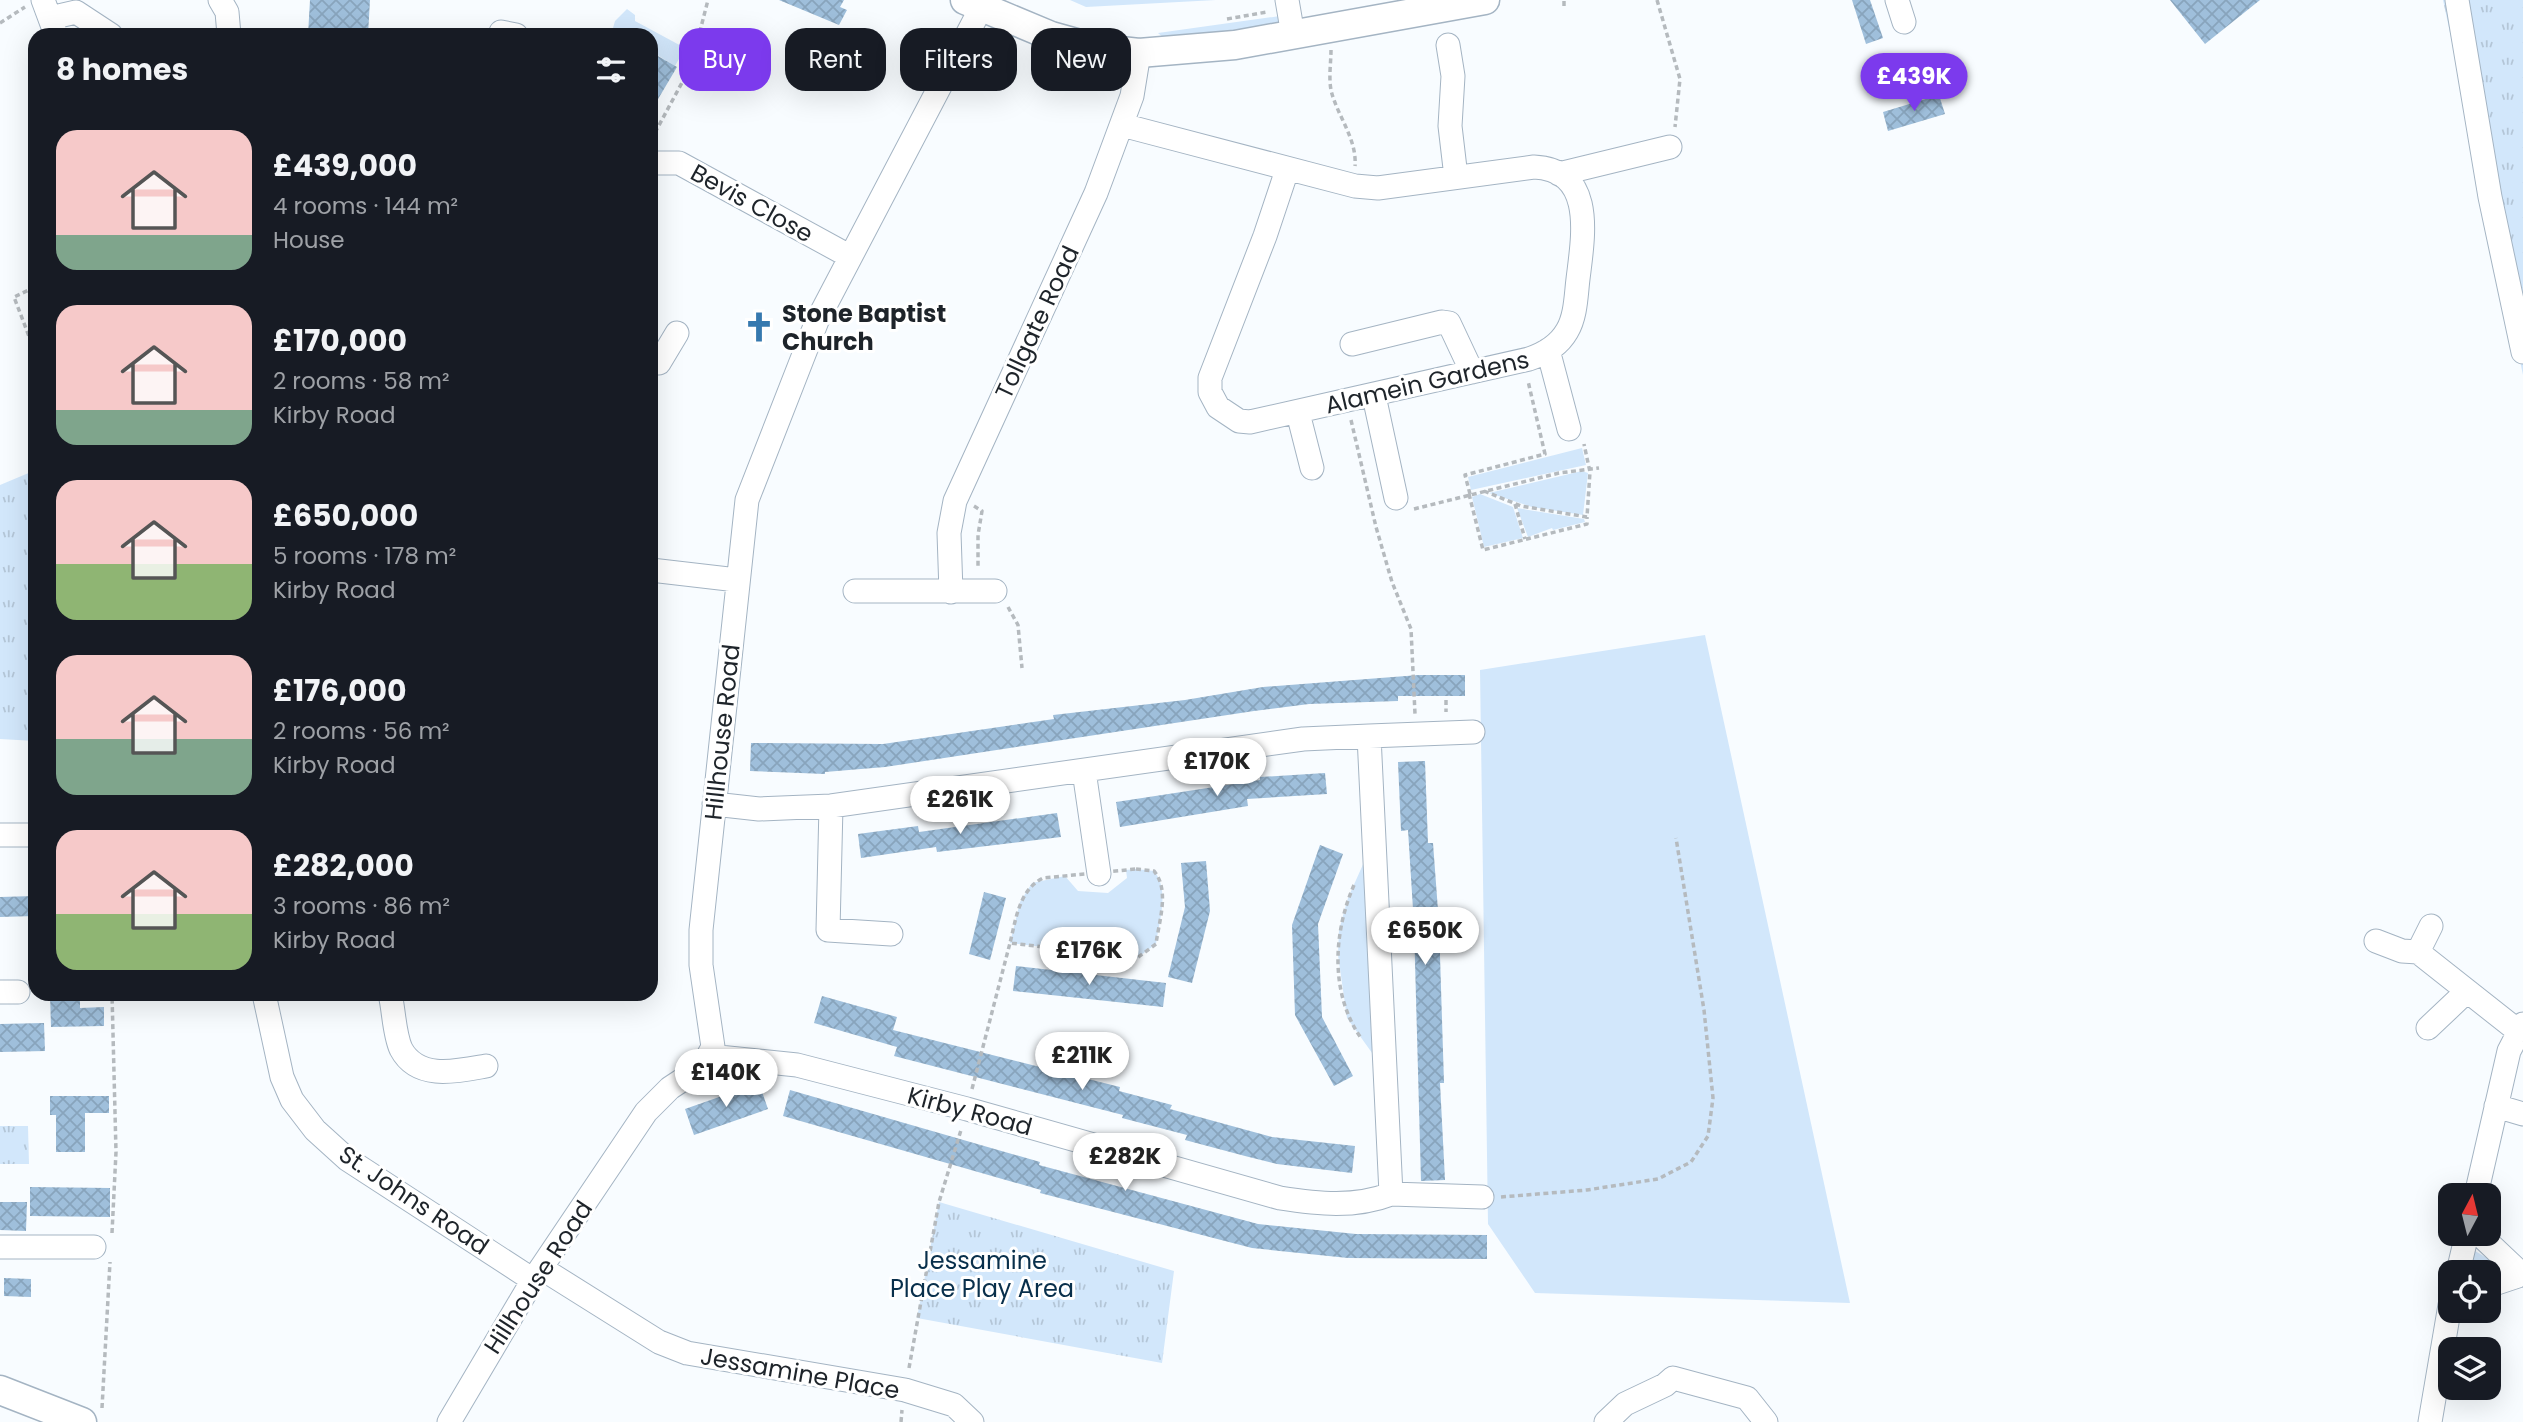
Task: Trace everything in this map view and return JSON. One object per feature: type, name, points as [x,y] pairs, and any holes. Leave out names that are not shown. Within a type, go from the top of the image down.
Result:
[{"type":"main road","points":[[973,4],[1051,37],[1094,48],[1139,53],[1203,49],[1289,15],[1485,0]]},
{"type":"main road","points":[[0,1390],[92,1415]]},
{"type":"street","points":[[220,0],[228,12],[229,28]]},
{"type":"street","points":[[2458,0],[2490,197],[2523,352]]},
{"type":"street","name":"Hillhouse Road","points":[[449,1422],[537,1274],[646,1112],[670,1088],[702,1067],[709,1056],[713,1036],[701,946],[744,512],[755,474],[817,321],[973,4]]},
{"type":"street","points":[[44,14],[76,12],[100,28]]},
{"type":"street","points":[[1448,45],[1453,76],[1450,126],[1456,177]]},
{"type":"street","name":"Tollgate Road","points":[[951,592],[949,533],[955,502],[1096,193],[1137,77],[1139,53]]},
{"type":"street","points":[[1122,125],[1287,170],[1378,188],[1534,167],[1559,174],[1670,147]]},
{"type":"street","name":"Bevis Close","points":[[658,163],[679,163],[849,256]]},
{"type":"street","name":"Alamein Gardens","points":[[1287,170],[1265,236],[1217,356],[1209,385],[1218,407],[1243,422],[1376,401],[1472,372],[1529,359],[1549,350],[1571,324],[1584,222],[1577,194],[1559,174]]},
{"type":"street","points":[[1353,344],[1442,322],[1453,327],[1472,372]]},
{"type":"street","points":[[658,363],[677,333]]},
{"type":"street","points":[[1549,350],[1576,434]]},
{"type":"street","points":[[1376,401],[1391,508]]},
{"type":"street","points":[[1298,413],[1312,468]]},
{"type":"street","points":[[658,571],[737,580]]},
{"type":"street","points":[[855,591],[992,591]]},
{"type":"street","points":[[714,804],[759,808],[831,806],[1303,739],[1473,732]]},
{"type":"street","points":[[1368,736],[1391,1194]]},
{"type":"street","points":[[1084,771],[1099,874]]},
{"type":"street","points":[[831,806],[828,930],[891,934]]},
{"type":"street","points":[[0,835],[28,835]]},
{"type":"street","points":[[2418,952],[2431,926]]},
{"type":"street","points":[[2376,942],[2402,951],[2418,952],[2466,992],[2520,1028],[2509,1051],[2479,1183]]},
{"type":"street","points":[[2428,1028],[2466,992]]},
{"type":"street","name":"St. Johns Road","points":[[266,1001],[282,1077],[292,1100],[315,1130],[347,1159],[537,1274]]},
{"type":"street","points":[[391,1001],[401,1048],[416,1065],[442,1074],[486,1066]]},
{"type":"street","name":"Kirby Road","points":[[709,1056],[797,1065],[967,1109],[1264,1195],[1313,1203],[1367,1204],[1391,1194],[1482,1197]]},
{"type":"street","points":[[2496,1106],[2523,1114]]},
{"type":"street","points":[[2492,1246],[2521,1276],[2501,1282]]},
{"type":"street","points":[[0,1247],[105,1251]]},
{"type":"street","name":"Jessamine Place","points":[[537,1274],[659,1342],[687,1353],[905,1390],[954,1405],[972,1422]]},
{"type":"street","points":[[2430,1422],[2447,1323]]},
{"type":"street","points":[[1605,1422],[1625,1404],[1665,1385],[1673,1378],[1746,1398],[1766,1422]]},
{"type":"path","points":[[658,127],[691,67],[708,0]]},
{"type":"path","points":[[1657,0],[1680,82],[1674,144],[1670,147]]},
{"type":"path","points":[[0,23],[44,14]]},
{"type":"path","points":[[1221,20],[1289,15]]},
{"type":"path","points":[[1331,46],[1332,94],[1342,124],[1351,138],[1355,173]]},
{"type":"path","points":[[28,290],[14,297],[28,334]]},
{"type":"path","points":[[1526,372],[1545,454],[1465,475],[1483,550],[1587,524],[1590,470],[1576,434]]},
{"type":"path","points":[[1376,401],[1350,414],[1376,527],[1392,582],[1411,629],[1415,723]]},
{"type":"path","points":[[1391,508],[1470,494],[1578,469],[1599,468]]},
{"type":"path","points":[[1484,491],[1516,504],[1587,517]]},
{"type":"path","points":[[967,504],[982,511],[978,542],[992,591],[1017,622],[1022,668]]},
{"type":"path","points":[[1516,504],[1525,539]]},
{"type":"path","points":[[1482,1197],[1587,1190],[1658,1179],[1678,1171],[1699,1152],[1708,1136],[1713,1098],[1704,1010],[1676,838]]},
{"type":"path","points":[[901,1422],[939,1202],[967,1109],[1020,902],[1032,883],[1043,878],[1136,869],[1154,870],[1159,877],[1163,892],[1156,944],[1137,958],[1010,943]]},
{"type":"path","points":[[1358,876],[1339,930],[1338,955],[1347,1018],[1362,1039]]},
{"type":"path","points":[[92,1415],[116,1152],[112,1001]]},
{"type":"green space","points":[[1070,0],[1216,0],[1086,7]]},
{"type":"green space","points":[[2443,0],[2523,0],[2523,375]]},
{"type":"green space","points":[[627,9],[635,15],[635,21],[648,28],[613,28],[615,21]]},
{"type":"green space","points":[[1280,16],[1278,23],[1180,39],[1166,40],[1158,33]]},
{"type":"green space","points":[[658,33],[679,45],[679,59],[675,66],[658,55]]},
{"type":"green space","points":[[1582,448],[1586,465],[1471,490],[1468,477]]},
{"type":"green space","points":[[1582,471],[1588,473],[1583,515],[1532,507],[1489,493]]},
{"type":"green space","points":[[28,473],[28,741],[0,739],[0,485]]},
{"type":"green space","points":[[1480,494],[1513,507],[1523,538],[1484,547],[1472,497]]},
{"type":"green space","points":[[1517,508],[1584,519],[1585,522],[1553,530],[1552,528],[1528,537]]},
{"type":"green space","points":[[1705,635],[1850,1303],[1535,1293],[1488,1224],[1480,670]]},
{"type":"green space","points":[[1373,842],[1385,1071],[1347,1018],[1338,955],[1339,930],[1348,898]]},
{"type":"green space","points":[[1126,870],[1154,871],[1159,879],[1162,896],[1156,944],[1137,958],[1010,943],[1020,902],[1032,883],[1065,876],[1078,891],[1108,893],[1127,878]]},
{"type":"green space","points":[[0,1126],[28,1126],[29,1164],[0,1164]]},
{"type":"green space","name":"Jessamine Place Play Area","points":[[939,1202],[1174,1271],[1162,1363],[917,1318]]},
{"type":"green space","points":[[2475,1251],[2490,1260],[2472,1260]]},
{"type":"building","points":[[310,0],[370,0],[368,28],[308,28]]},
{"type":"building","points":[[779,0],[844,0],[840,7],[847,10],[839,25]]},
{"type":"building","points":[[1852,0],[1870,0],[1883,38],[1866,44]]},
{"type":"building","points":[[2170,0],[2260,0],[2205,44]]},
{"type":"building","points":[[658,56],[677,67],[658,99]]},
{"type":"building","points":[[1939,95],[1945,114],[1888,131],[1883,112]]},
{"type":"building","points":[[1419,675],[1465,675],[1465,696],[1398,696],[1398,701],[1309,704],[825,774],[750,771],[751,743],[883,744],[1054,719],[1053,715],[1185,700],[1263,687]]},
{"type":"building","points":[[1425,761],[1428,843],[1433,843],[1439,924],[1444,1083],[1440,1083],[1445,1180],[1421,1181],[1414,925],[1408,830],[1401,831],[1398,762]]},
{"type":"building","points":[[1325,773],[1327,794],[1247,799],[1248,806],[1120,827],[1116,802],[1260,780],[1260,777]]},
{"type":"building","points":[[1057,813],[1061,837],[937,852],[936,847],[861,858],[858,834],[918,826],[919,832]]},
{"type":"building","points":[[1320,845],[1343,854],[1318,924],[1322,1017],[1353,1076],[1334,1086],[1295,1015],[1292,925]]},
{"type":"building","points":[[1206,861],[1210,911],[1192,983],[1168,977],[1185,907],[1181,863]]},
{"type":"building","points":[[984,892],[1006,898],[990,960],[969,954]]},
{"type":"building","points":[[28,896],[28,916],[0,917],[0,897]]},
{"type":"building","points":[[1016,966],[1166,983],[1163,1007],[1013,991]]},
{"type":"building","points":[[822,996],[897,1017],[893,1030],[1120,1087],[1119,1091],[1172,1105],[1170,1109],[1272,1137],[1355,1146],[1352,1173],[1277,1164],[1245,1156],[1185,1140],[1187,1135],[1122,1118],[1123,1115],[894,1056],[897,1047],[814,1023]]},
{"type":"building","points":[[50,1001],[80,1001],[80,1008],[104,1007],[104,1026],[51,1027]]},
{"type":"building","points":[[44,1023],[45,1051],[0,1052],[0,1024]]},
{"type":"building","points":[[759,1083],[768,1109],[694,1135],[685,1109]]},
{"type":"building","points":[[790,1090],[1040,1162],[1039,1165],[1258,1224],[1356,1234],[1487,1235],[1487,1259],[1348,1258],[1252,1248],[1040,1193],[1041,1190],[783,1116]]},
{"type":"building","points":[[50,1096],[109,1096],[109,1113],[85,1113],[85,1152],[56,1152],[56,1115],[50,1115]]},
{"type":"building","points":[[30,1187],[110,1188],[110,1217],[30,1216]]},
{"type":"building","points":[[0,1202],[27,1202],[26,1231],[0,1230]]},
{"type":"building","points":[[4,1278],[31,1279],[31,1297],[4,1296]]},
{"type":"place","name":"Stone Baptist Church","points":[[759,327]]}]
